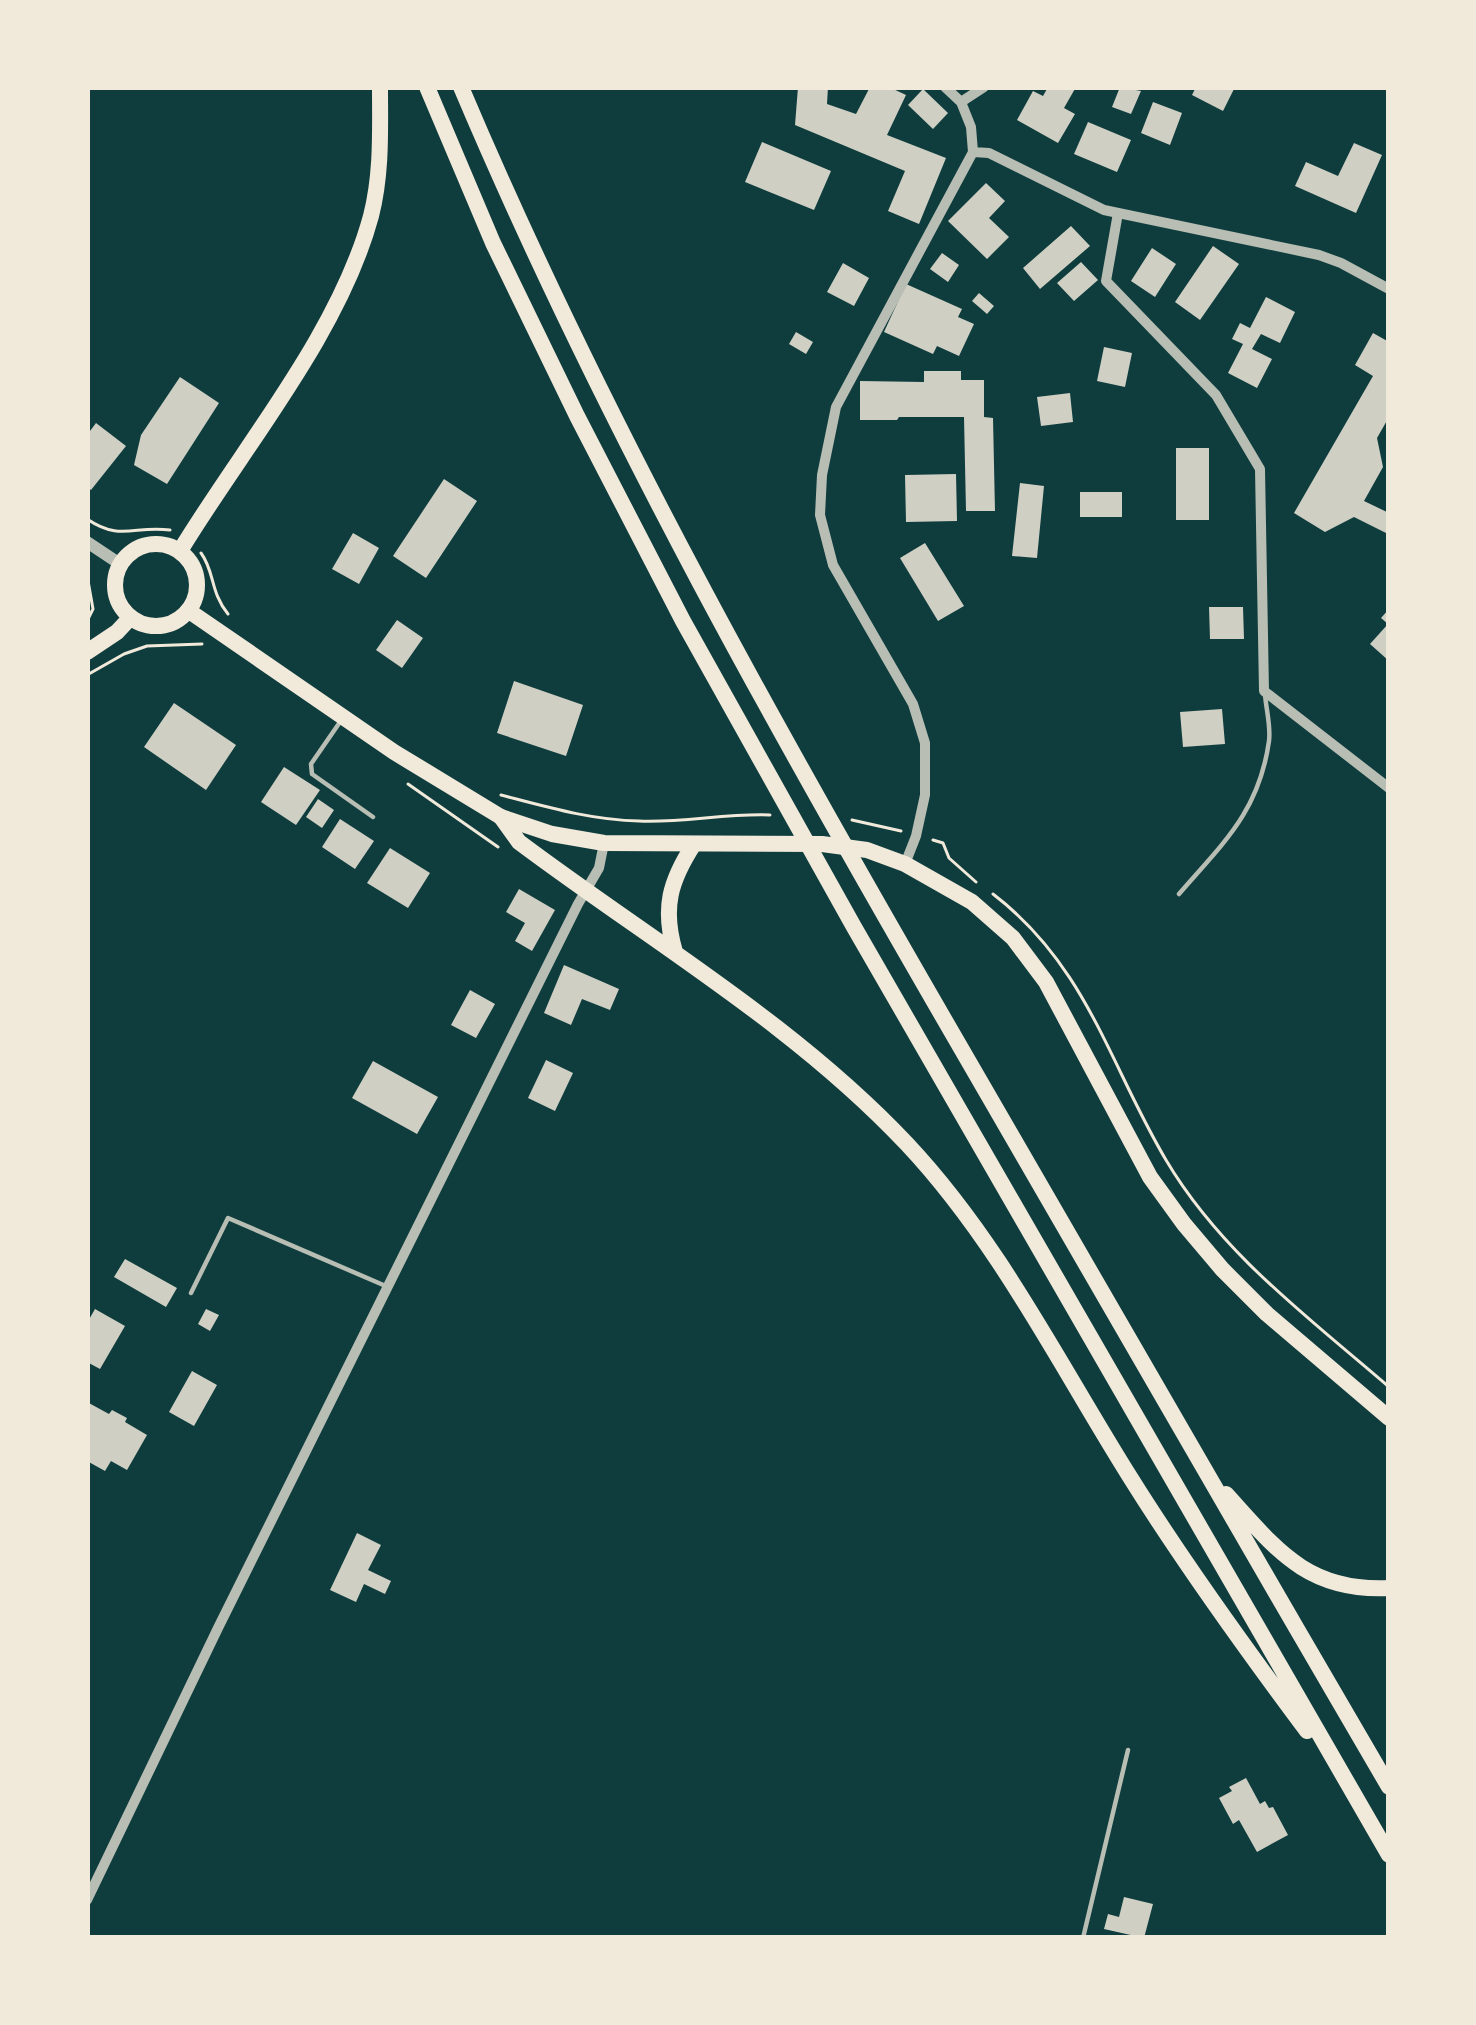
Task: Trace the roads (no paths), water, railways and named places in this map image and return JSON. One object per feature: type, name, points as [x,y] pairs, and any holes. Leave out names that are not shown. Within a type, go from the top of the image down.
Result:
[{"type":"main road","points":[[183,545],[326,325],[353,265],[371,215],[381,157],[380,87]]},
{"type":"main road","points":[[427,87],[494,243],[577,416],[766,773],[1389,1855]]},
{"type":"main road","points":[[460,87],[606,403],[711,604],[894,932],[1389,1787]]},
{"type":"main road","points":[[183,545],[196,574],[195,599],[189,610],[167,625],[142,624],[117,598],[120,564],[143,546],[183,545]]},
{"type":"main road","points":[[189,610],[343,717],[501,817],[553,834],[604,843],[822,844],[867,850],[904,864],[972,902],[1013,938],[1046,982],[1150,1177],[1184,1224],[1267,1314],[1389,1418]]},
{"type":"main road","points":[[87,652],[131,617]]},
{"type":"main road","points":[[501,817],[519,842],[796,1040],[910,1148],[1033,1313],[1199,1586],[1355,1796]]},
{"type":"main road","points":[[676,953],[670,936],[673,876],[694,844]]},
{"type":"main road","points":[[1202,1466],[1284,1557],[1334,1582],[1389,1588]]},
{"type":"street","points":[[904,864],[925,795],[925,743],[913,704],[832,565],[820,514],[822,475],[836,407],[973,152],[971,127],[961,102],[945,87]]},
{"type":"street","points":[[961,102],[984,87]]},
{"type":"street","points":[[973,152],[989,153],[1092,206],[1319,255],[1389,289]]},
{"type":"street","points":[[1118,213],[1106,281],[1216,395],[1260,470],[1264,691],[1389,788]]},
{"type":"street","points":[[87,542],[120,564]]},
{"type":"street","points":[[87,1900],[599,868],[604,843]]},
{"type":"lane","points":[[1179,894],[1244,819],[1270,737],[1264,691]]},
{"type":"lane","points":[[343,717],[311,764],[312,774],[373,817]]},
{"type":"lane","points":[[190,1294],[228,1218],[389,1287]]},
{"type":"lane","points":[[1083,1938],[1127,1750]]}]
